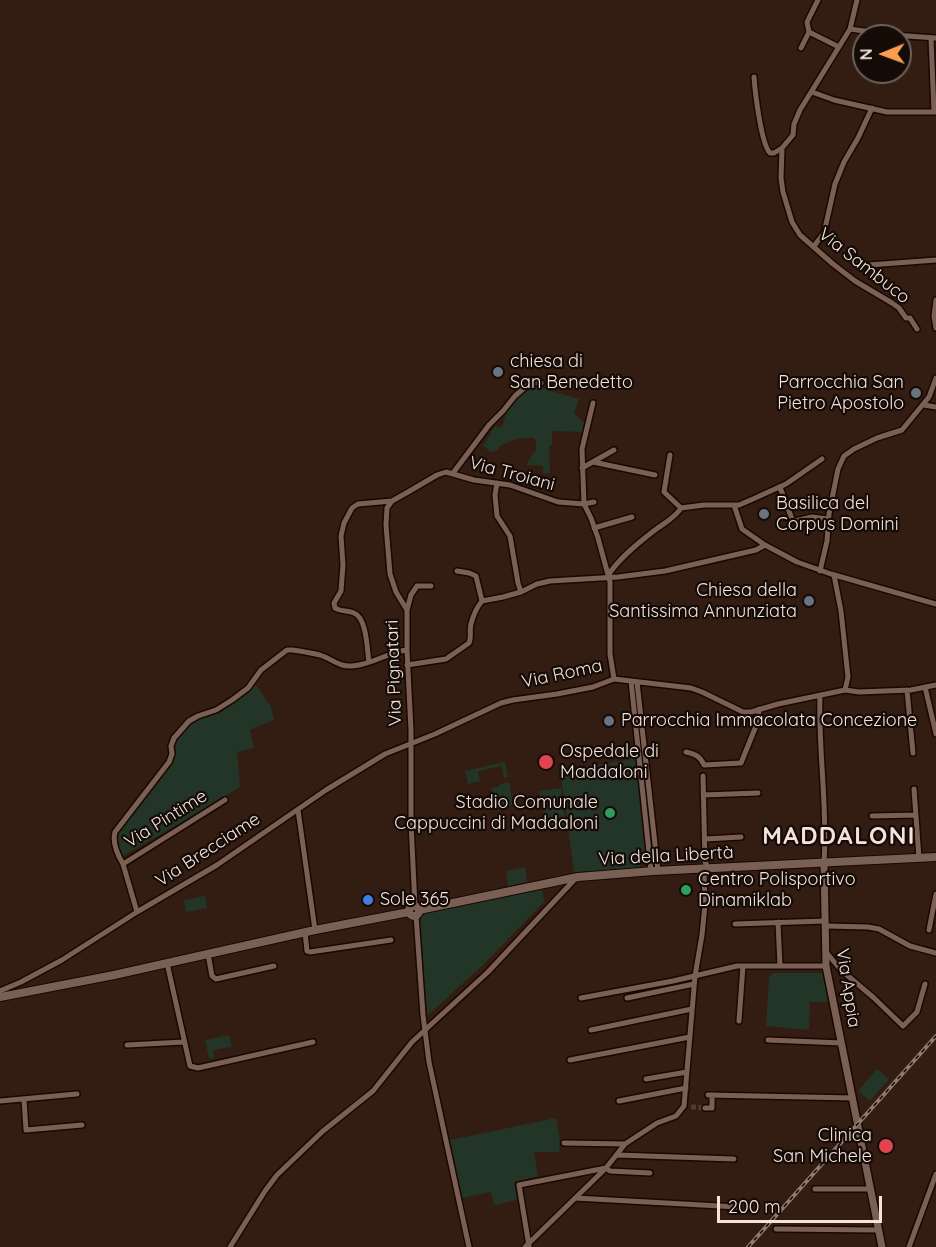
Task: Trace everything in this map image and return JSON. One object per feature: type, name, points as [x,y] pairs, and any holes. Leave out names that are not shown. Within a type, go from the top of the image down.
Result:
[{"type":"main road","name":"Via della Libertà","points":[[0,997],[578,877],[936,857]]},
{"type":"street","points":[[801,48],[808,32],[807,22],[818,0]]},
{"type":"street","points":[[812,92],[887,112],[935,112],[933,38],[850,29],[857,0]]},
{"type":"street","name":"Via Sambuco","points":[[850,29],[797,117],[793,135],[782,148],[783,192],[792,222],[800,235],[855,281],[899,308],[906,318],[910,318],[917,329]]},
{"type":"street","points":[[808,32],[838,47]]},
{"type":"street","points":[[754,76],[761,127],[767,150],[774,153],[782,148]]},
{"type":"street","points":[[814,246],[824,233],[835,184],[844,162],[872,108]]},
{"type":"street","points":[[870,266],[936,260]]},
{"type":"street","points":[[936,300],[934,316],[936,328]]},
{"type":"street","points":[[820,571],[838,469],[844,456],[877,438],[902,430],[911,417],[924,405],[936,378]]},
{"type":"street","points":[[453,473],[489,425],[515,396],[530,383],[541,383]]},
{"type":"street","points":[[593,403],[582,449],[584,504],[594,528],[610,582],[610,654],[614,679]]},
{"type":"street","points":[[924,405],[936,406]]},
{"type":"street","points":[[582,468],[614,450]]},
{"type":"street","points":[[670,454],[664,492],[681,508]]},
{"type":"street","points":[[608,577],[613,568],[633,548],[677,514],[681,508],[734,505],[753,500],[786,484],[822,459]]},
{"type":"street","points":[[592,462],[655,476]]},
{"type":"street","name":"Via Troiani","points":[[392,501],[446,472],[474,480],[510,485],[558,502],[584,504],[594,502]]},
{"type":"street","points":[[497,483],[495,495],[497,516],[510,536],[521,592]]},
{"type":"street","points":[[779,487],[792,519],[795,521],[812,517],[828,519]]},
{"type":"street","points":[[369,662],[362,620],[355,613],[339,611],[335,608],[334,603],[341,591],[343,565],[341,536],[344,523],[352,508],[358,504],[392,501]]},
{"type":"street","name":"Via Pignatari","points":[[392,501],[386,514],[390,574],[396,591],[407,610],[411,823],[415,911],[425,1029],[429,1062],[469,1247]]},
{"type":"street","points":[[734,505],[742,530],[797,562],[820,571],[936,604]]},
{"type":"street","points":[[594,528],[632,518]]},
{"type":"street","points":[[482,601],[521,592],[537,584],[559,580],[665,571],[756,550],[765,545]]},
{"type":"street","points":[[407,665],[446,659],[469,643],[471,621],[482,601],[476,576],[457,571]]},
{"type":"street","points":[[834,575],[842,611],[848,677],[845,690]]},
{"type":"street","points":[[407,610],[411,595],[417,586],[431,586]]},
{"type":"street","name":"Via Pintime","points":[[137,912],[123,864],[117,854],[115,832],[169,762],[174,738],[189,722],[232,700],[248,688],[261,670],[287,650],[323,656],[342,666],[352,666],[380,659],[394,651],[407,650]]},
{"type":"street","name":"Via Roma","points":[[410,743],[435,734],[501,703],[593,687],[614,679],[691,687],[744,712],[845,690],[859,692],[907,690],[936,685]]},
{"type":"street","points":[[634,682],[654,871]]},
{"type":"street","points":[[925,687],[936,734]]},
{"type":"street","points":[[907,690],[913,753]]},
{"type":"street","name":"Via Appia","points":[[820,695],[826,832],[824,863],[826,966],[882,1247]]},
{"type":"street","points":[[686,752],[696,755],[704,765],[741,763],[758,721],[759,709]]},
{"type":"street","name":"Via Brecciame","points":[[0,991],[62,960],[217,865],[354,772],[410,743]]},
{"type":"street","points":[[528,1246],[606,1168],[625,1144],[657,1123],[676,1116],[683,1107],[707,869],[703,776]]},
{"type":"street","points":[[914,789],[919,858]]},
{"type":"street","points":[[703,795],[758,793]]},
{"type":"street","name":"Via Pintime","points":[[123,864],[225,800]]},
{"type":"street","points":[[298,810],[315,930]]},
{"type":"street","points":[[872,816],[916,815]]},
{"type":"street","points":[[705,839],[741,837]]},
{"type":"street","points":[[230,1247],[277,1175],[323,1131],[373,1091],[412,1042],[488,972],[578,877]]},
{"type":"street","points":[[929,930],[936,894]]},
{"type":"street","points":[[778,922],[780,966]]},
{"type":"street","points":[[735,924],[825,923],[868,927],[879,929],[910,946],[936,953]]},
{"type":"street","points":[[305,932],[306,948],[310,952],[391,940]]},
{"type":"street","points":[[826,952],[841,970],[903,1026],[917,1012],[925,984]]},
{"type":"street","points":[[208,954],[212,976],[216,979],[274,966]]},
{"type":"street","points":[[167,963],[190,1066],[198,1068],[313,1042]]},
{"type":"street","points":[[739,1021],[743,966]]},
{"type":"street","points":[[581,998],[743,966],[826,966]]},
{"type":"street","points":[[21,982],[18,988],[23,993]]},
{"type":"street","points":[[627,998],[694,984]]},
{"type":"street","points":[[591,1030],[692,1009]]},
{"type":"street","points":[[570,1060],[690,1037]]},
{"type":"street","points":[[768,1040],[842,1043]]},
{"type":"street","points":[[127,1045],[184,1042]]},
{"type":"street","points":[[646,1078],[687,1072]]},
{"type":"street","points":[[619,1101],[686,1088]]},
{"type":"street","points":[[0,1101],[77,1094]]},
{"type":"street","points":[[705,1107],[712,1108],[710,1095],[853,1098]]},
{"type":"street","points":[[24,1099],[26,1130],[82,1125]]},
{"type":"street","points":[[683,1107],[691,1107]]},
{"type":"street","points":[[564,1143],[625,1144]]},
{"type":"street","points":[[617,1155],[734,1159]]},
{"type":"street","points":[[528,1246],[519,1185],[606,1168],[610,1171],[650,1173]]},
{"type":"street","points":[[909,1247],[936,1174]]},
{"type":"street","points":[[929,1193],[936,1188]]},
{"type":"street","points":[[815,1189],[871,1189]]},
{"type":"street","points":[[575,1198],[738,1207]]},
{"type":"street","points":[[776,1229],[879,1230]]},
{"type":"green space","points":[[535,386],[579,399],[574,413],[584,423],[583,432],[552,431],[552,445],[549,445],[550,473],[543,473],[543,466],[527,465],[536,450],[534,438],[511,441],[498,448],[499,450],[491,452],[483,446],[495,426],[502,428],[504,413],[514,401],[525,390]]},
{"type":"green space","points":[[254,682],[271,707],[274,720],[250,730],[254,748],[237,752],[240,787],[121,857],[119,830],[171,762],[175,740],[196,719],[221,710],[249,689]]},
{"type":"green space","points":[[636,757],[648,856],[638,869],[574,872],[560,770],[629,760]]},
{"type":"green space","points":[[505,762],[508,777],[504,778],[502,766],[478,771],[480,781],[468,784],[465,771]]},
{"type":"green space","points":[[509,782],[513,805],[495,807],[491,788]]},
{"type":"green space","points":[[561,788],[566,828],[546,831],[539,791]]},
{"type":"green space","points":[[525,867],[527,882],[508,886],[506,871]]},
{"type":"green space","points":[[541,889],[545,901],[485,963],[427,1016],[419,914]]},
{"type":"green space","points":[[205,896],[207,908],[186,912],[184,900]]},
{"type":"green space","points":[[773,973],[823,973],[828,1002],[810,1002],[809,1030],[766,1026],[769,977]]},
{"type":"green space","points":[[229,1035],[232,1047],[213,1050],[214,1058],[209,1059],[205,1040]]},
{"type":"green space","points":[[877,1069],[889,1079],[870,1101],[858,1091]]},
{"type":"green space","points":[[556,1118],[560,1142],[559,1152],[534,1152],[538,1176],[514,1182],[517,1200],[494,1205],[491,1192],[462,1198],[450,1140]]},
{"type":"tunnel","points":[[691,1107],[705,1108]]},
{"type":"railway","points":[[748,1247],[936,1036]]},
{"type":"place","name":"chiesa di San Benedetto","points":[[498,372]]},
{"type":"place","name":"Parrocchia San Pietro Apostolo","points":[[916,393]]},
{"type":"place","name":"Basilica del Corpus Domini","points":[[764,514]]},
{"type":"place","name":"Chiesa della Santissima Annunziata","points":[[809,601]]},
{"type":"place","name":"Parrocchia Immacolata Concezione","points":[[609,721]]},
{"type":"place","name":"Ospedale di Maddaloni","points":[[546,762]]},
{"type":"place","name":"Stadio Comunale Cappuccini di Maddaloni","points":[[610,813]]},
{"type":"place","name":"Centro Polisportivo Dinamiklab","points":[[686,890]]},
{"type":"place","name":"Sole 365","points":[[368,900]]},
{"type":"place","name":"Clinica San Michele","points":[[886,1146]]},
{"type":"district","name":"MADDALONI","points":[[839,837]]}]
